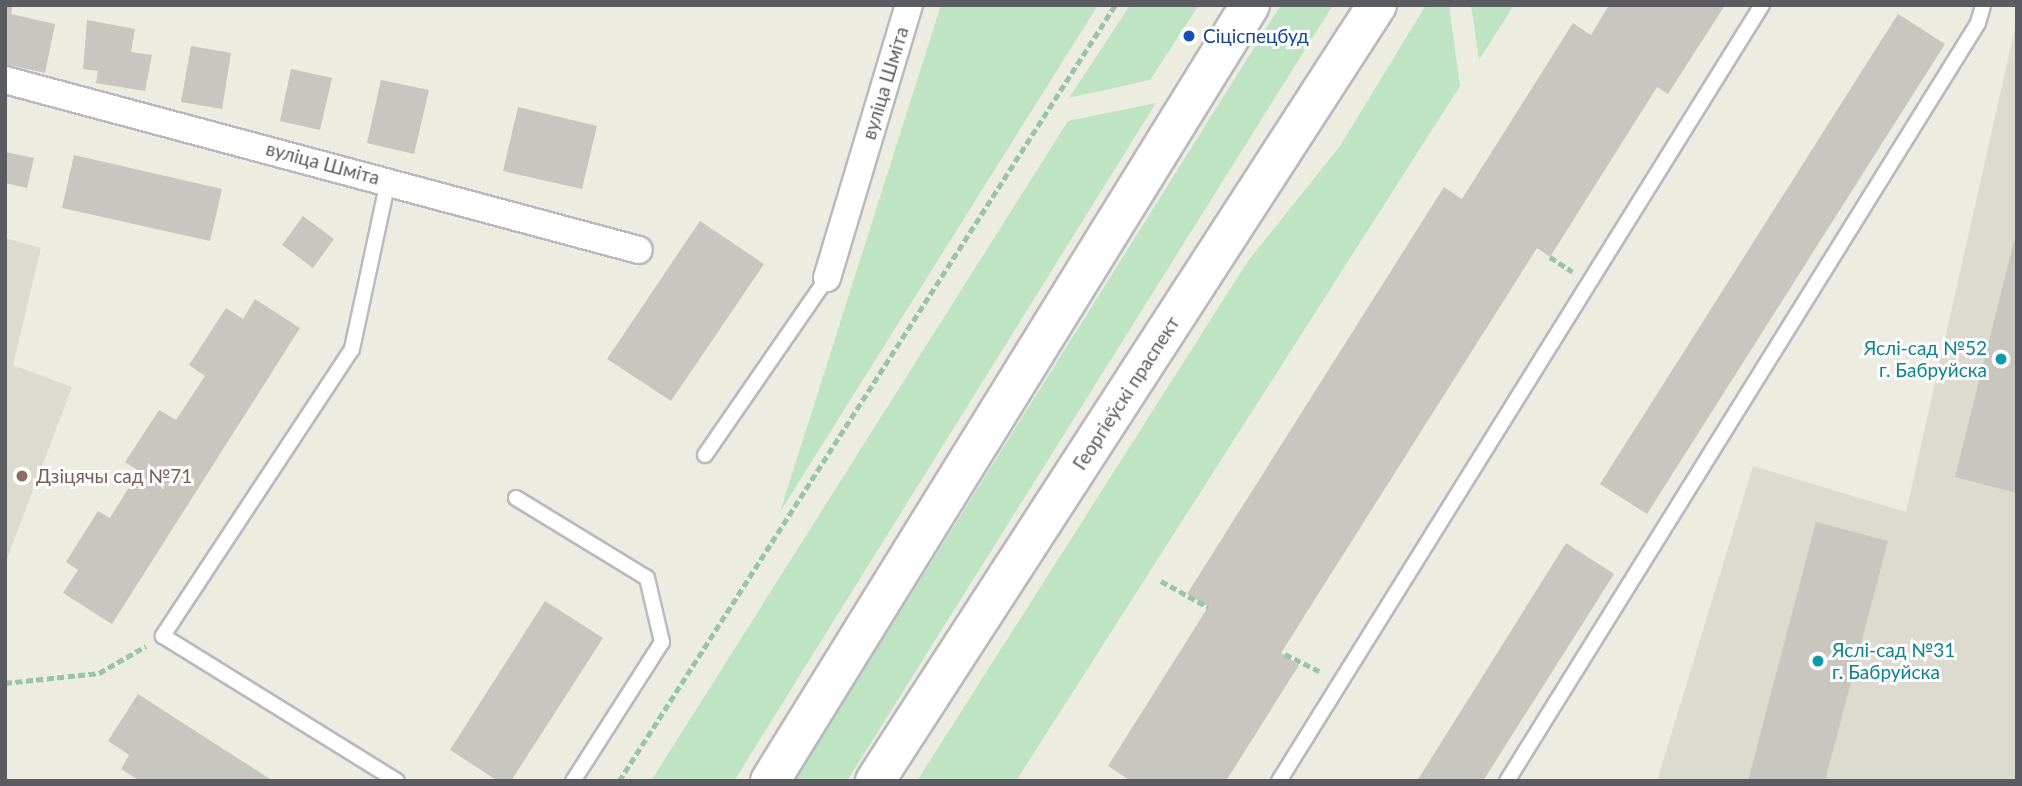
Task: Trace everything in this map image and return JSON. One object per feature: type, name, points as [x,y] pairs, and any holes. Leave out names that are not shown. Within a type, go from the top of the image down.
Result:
[{"type":"main road","points":[[770,781],[1250,5]]},
{"type":"main road","name":"Георгіеўскі праспект","points":[[875,781],[1377,5]]},
{"type":"street","name":"вуліца Шміта","points":[[827,278],[909,5]]},
{"type":"street","name":"вуліца Шміта","points":[[5,80],[639,250]]},
{"type":"lane","points":[[1279,781],[1762,5]]},
{"type":"lane","points":[[1507,781],[1978,23],[1983,5]]},
{"type":"lane","points":[[388,181],[352,349],[163,636],[397,781]]},
{"type":"lane","name":"вуліца Шміта","points":[[705,455],[827,278]]},
{"type":"lane","points":[[516,498],[647,578],[662,642],[573,781]]},
{"type":"path","points":[[619,781],[1115,5]]},
{"type":"path","points":[[1161,582],[1208,607]]},
{"type":"path","points":[[5,683],[99,673],[163,636]]},
{"type":"path","points":[[1285,654],[1341,682]]},
{"type":"shaded area","points":[[2017,19],[2017,781],[1657,781],[1753,466],[1906,512]]},
{"type":"shaded area","name":"Дзіцячы сад №71","points":[[5,238],[41,248],[13,365],[72,387],[5,564]]},
{"type":"green space","points":[[941,5],[1098,5],[780,512]]},
{"type":"green space","points":[[1130,5],[1199,5],[1150,80],[1069,98]]},
{"type":"green space","points":[[1281,5],[1333,5],[847,781],[794,781]]},
{"type":"green space","points":[[1426,5],[1449,5],[1460,86],[1016,781],[917,781],[1248,261],[1340,146]]},
{"type":"green space","points":[[1471,5],[1514,5],[1479,60]]},
{"type":"green space","points":[[1156,103],[734,781],[651,781],[1068,121]]},
{"type":"building","points":[[5,5],[13,5],[11,14],[55,24],[45,73],[5,64]]},
{"type":"building","points":[[1609,5],[1725,5],[1668,94],[1657,87],[1550,257],[1537,248],[1281,653],[1299,665],[1226,781],[1131,781],[1108,766],[1208,607],[1187,594],[1444,187],[1462,199],[1573,23],[1591,35]]},
{"type":"building","points":[[1898,14],[1945,44],[1647,514],[1600,484]]},
{"type":"building","points":[[87,20],[135,29],[131,52],[152,55],[145,91],[96,83],[98,71],[83,69]]},
{"type":"building","points":[[191,46],[231,53],[222,109],[181,102]]},
{"type":"building","points":[[291,69],[332,78],[320,130],[280,121]]},
{"type":"building","points":[[381,80],[429,90],[414,154],[367,143]]},
{"type":"building","points":[[518,107],[597,126],[582,189],[503,171]]},
{"type":"building","points":[[5,152],[34,158],[27,188],[5,183]]},
{"type":"building","points":[[74,155],[222,189],[210,241],[62,208]]},
{"type":"building","points":[[303,216],[334,239],[313,268],[282,245]]},
{"type":"building","points":[[700,221],[764,264],[671,401],[607,359]]},
{"type":"building","name":"Яслі-сад №52 г. Бабруйска","points":[[2014,241],[2017,241],[2017,493],[1955,477]]},
{"type":"building","points":[[255,299],[300,328],[112,624],[63,593],[78,570],[66,562],[98,511],[110,518],[139,471],[125,462],[159,410],[176,420],[205,376],[189,365],[226,308],[243,319]]},
{"type":"building","name":"Яслі-сад №31 г. Бабруйска","points":[[1816,522],[1888,541],[1825,781],[1748,781]]},
{"type":"building","points":[[1566,543],[1614,574],[1483,781],[1417,781]]},
{"type":"building","points":[[545,601],[603,638],[511,781],[498,781],[450,750]]},
{"type":"building","points":[[138,694],[273,781],[140,781],[121,769],[129,755],[108,741]]},
{"type":"place","name":"Сіціспецбуд","points":[[1189,36]]},
{"type":"place","name":"Яслі-сад №52 г. Бабруйска","points":[[2001,359]]},
{"type":"place","name":"Дзіцячы сад №71","points":[[22,476]]},
{"type":"place","name":"Яслі-сад №31 г. Бабруйска","points":[[1818,661]]}]
